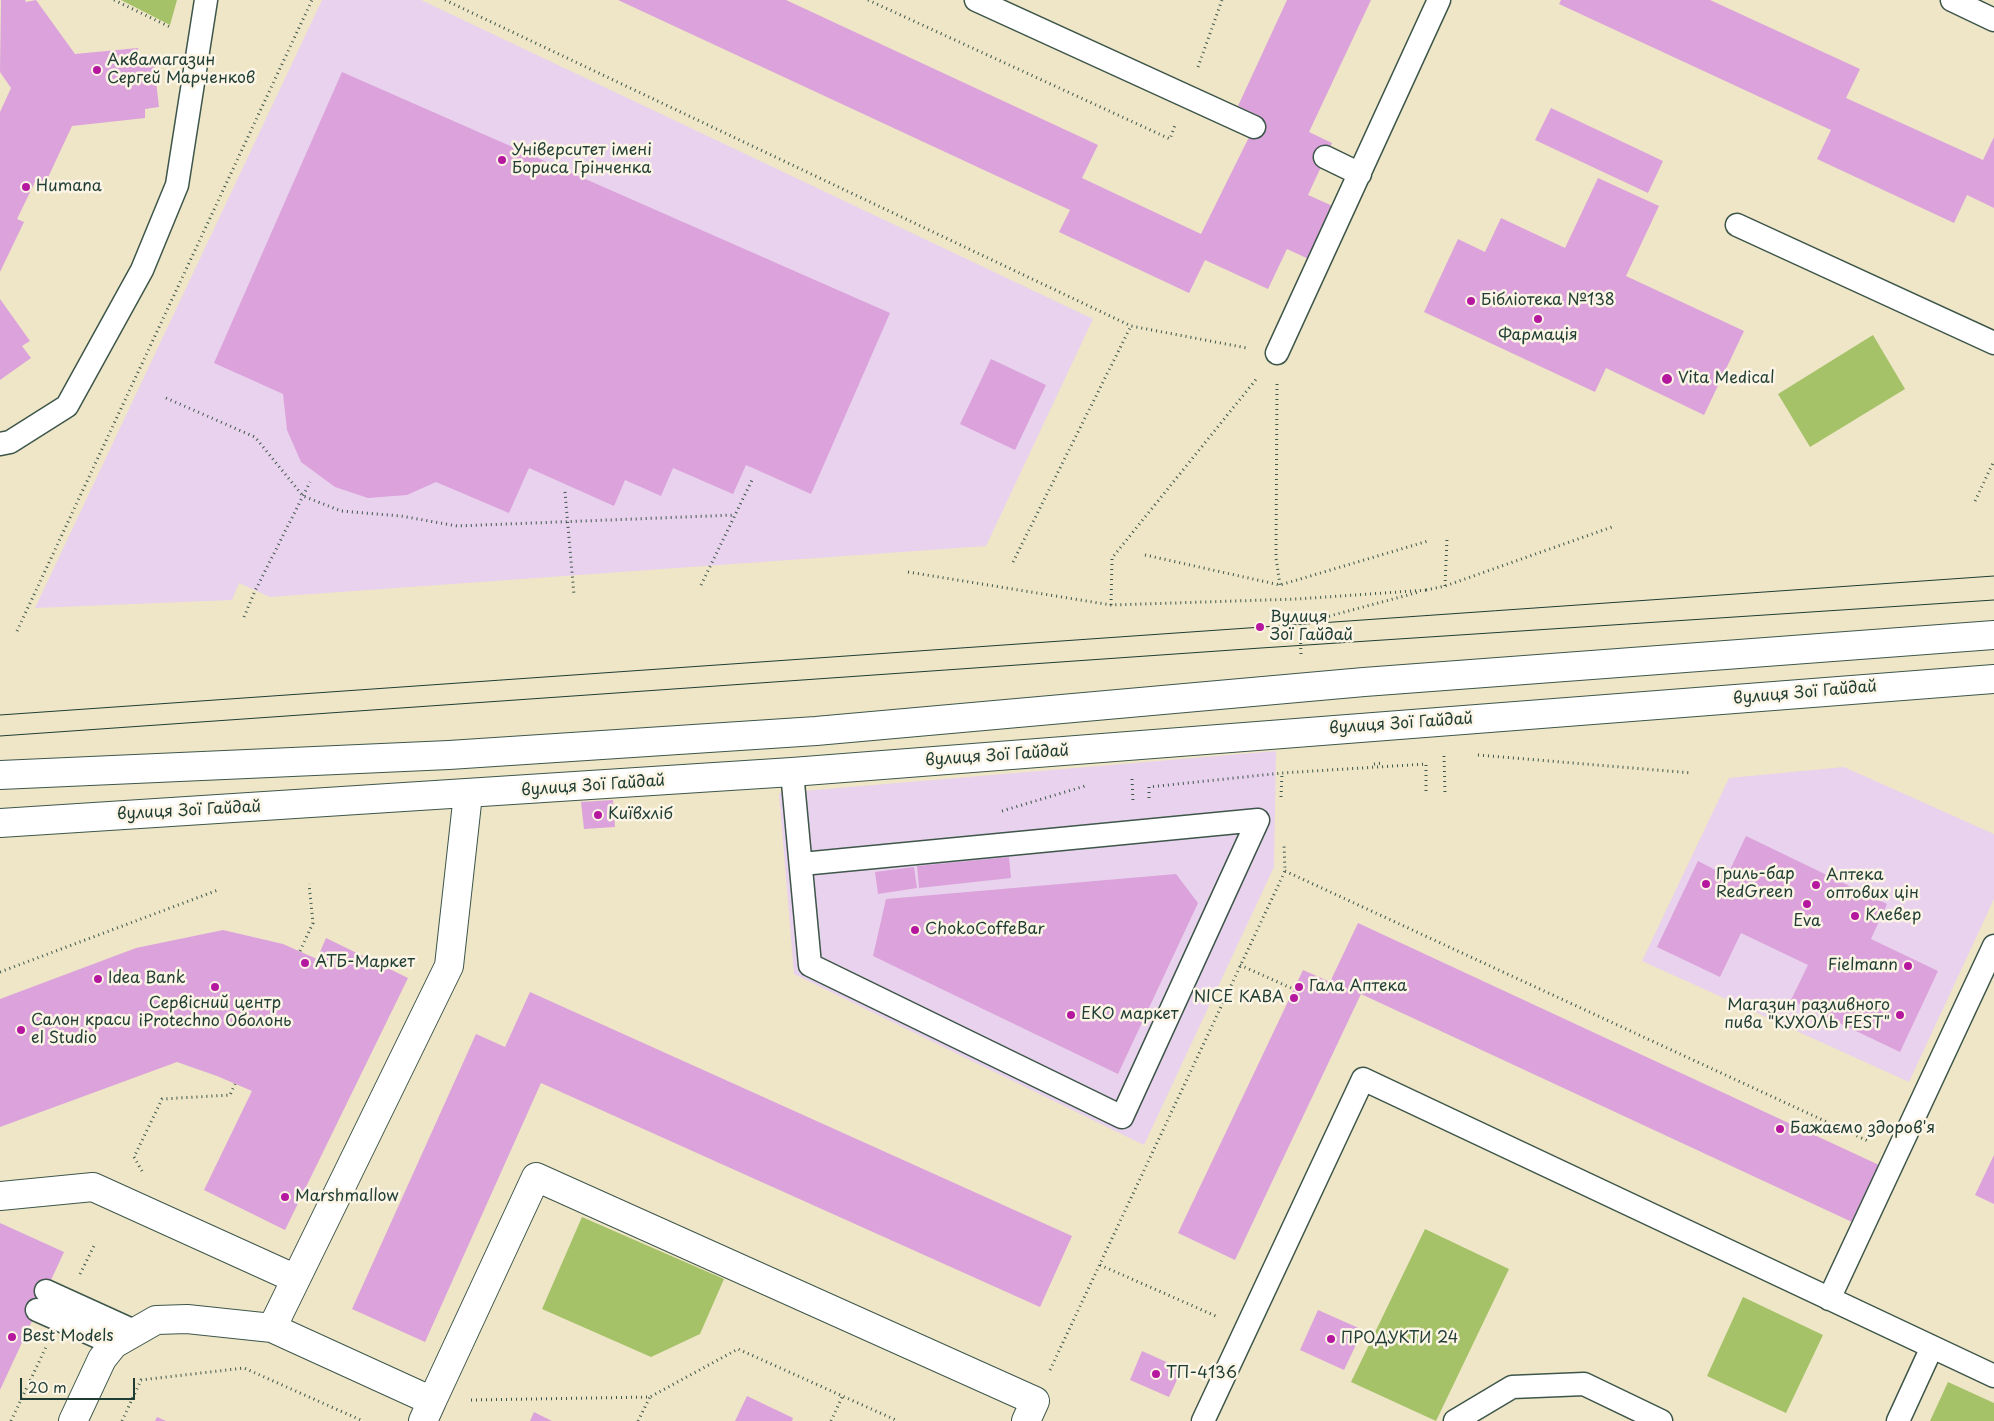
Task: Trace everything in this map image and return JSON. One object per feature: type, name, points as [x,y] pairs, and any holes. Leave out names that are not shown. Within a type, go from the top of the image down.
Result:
[{"type":"main road","points":[[0,775],[450,755],[816,731],[1364,682],[1994,635]]},
{"type":"main road","name":"вулиця Зої Гайдай","points":[[0,823],[792,772],[1994,679]]},
{"type":"main road","points":[[272,1328],[449,966],[468,794]]},
{"type":"main road","points":[[73,1421],[102,1359],[124,1337],[156,1320],[187,1319],[272,1328],[427,1411],[536,1177],[1030,1411]]},
{"type":"main road","points":[[0,1196],[93,1187],[296,1279]]},
{"type":"lane","points":[[0,444],[10,442],[67,406],[142,270],[177,184],[206,0]]},
{"type":"lane","points":[[976,0],[1254,127]]},
{"type":"lane","points":[[1277,354],[1439,0]]},
{"type":"lane","points":[[1952,0],[1994,20]]},
{"type":"lane","points":[[1325,157],[1360,174]]},
{"type":"lane","points":[[1737,224],[1994,343]]},
{"type":"lane","points":[[792,772],[810,965],[1122,1117],[1258,820],[802,864]]},
{"type":"lane","points":[[1829,1299],[1994,946]]},
{"type":"lane","points":[[1203,1421],[1363,1079],[1994,1376]]},
{"type":"lane","points":[[41,1300],[124,1337]]},
{"type":"lane","points":[[1898,1421],[1932,1347]]},
{"type":"lane","points":[[1455,1421],[1512,1387],[1584,1384],[1661,1421]]},
{"type":"path","points":[[114,0],[200,41]]},
{"type":"path","points":[[17,631],[312,0]]},
{"type":"path","points":[[445,0],[1131,326],[1277,354]]},
{"type":"path","points":[[868,0],[1170,139],[1222,0]]},
{"type":"path","points":[[1013,562],[1131,326]]},
{"type":"path","points":[[1277,354],[1276,558],[1280,584]]},
{"type":"path","points":[[1111,605],[1112,558],[1277,354]]},
{"type":"path","points":[[166,398],[255,437],[303,496],[340,511],[401,516],[457,526],[735,515]]},
{"type":"path","points":[[1976,501],[1994,461]]},
{"type":"path","points":[[701,585],[753,478]]},
{"type":"path","points":[[244,617],[255,590],[310,482]]},
{"type":"path","points":[[565,492],[574,595]]},
{"type":"path","points":[[1302,662],[1300,624],[1445,586],[1612,527]]},
{"type":"path","points":[[1445,586],[1447,540]]},
{"type":"path","points":[[1145,555],[1280,584],[1428,541]]},
{"type":"path","points":[[908,572],[1111,605],[1297,599],[1427,590]]},
{"type":"path","points":[[1436,754],[1444,753],[1445,793]]},
{"type":"path","points":[[1474,755],[1692,773]]},
{"type":"path","points":[[1374,764],[1400,760]]},
{"type":"path","points":[[1149,806],[1149,787],[1282,773],[1426,764],[1426,791]]},
{"type":"path","points":[[1132,771],[1133,806]]},
{"type":"path","points":[[1282,773],[1282,805]]},
{"type":"path","points":[[992,814],[1086,785]]},
{"type":"path","points":[[1030,1411],[1285,871],[1284,843]]},
{"type":"path","points":[[1285,871],[1896,1154]]},
{"type":"path","points":[[300,952],[314,923],[309,884]]},
{"type":"path","points":[[0,972],[218,890]]},
{"type":"path","points":[[1240,965],[1291,988]]},
{"type":"path","points":[[166,1219],[134,1157],[162,1099],[230,1095],[235,1084]]},
{"type":"path","points":[[1100,1265],[1246,1329]]},
{"type":"path","points":[[427,1411],[650,1397],[738,1349],[898,1421]]},
{"type":"path","points":[[122,1421],[141,1380],[244,1368],[363,1421]]},
{"type":"path","points":[[831,1421],[843,1395]]},
{"type":"path","points":[[638,1421],[650,1397]]},
{"type":"shaded area","name":"Університет імені Бориса Грінченка","points":[[322,0],[421,0],[1093,319],[986,546],[270,597],[239,583],[232,600],[35,608]]},
{"type":"shaded area","points":[[1276,751],[1274,867],[1144,1145],[794,974],[779,793]]},
{"type":"shaded area","points":[[1844,767],[1994,834],[1994,899],[1909,1082],[1642,961],[1729,778]]},
{"type":"green space","points":[[121,0],[177,0],[170,25]]},
{"type":"green space","points":[[1873,335],[1905,389],[1810,447],[1778,394]]},
{"type":"green space","points":[[582,1217],[724,1279],[700,1334],[651,1357],[542,1309]]},
{"type":"green space","points":[[1425,1229],[1509,1269],[1436,1421],[1351,1382]]},
{"type":"green space","points":[[1743,1297],[1823,1335],[1786,1413],[1707,1376]]},
{"type":"green space","points":[[1948,1382],[1994,1403],[1994,1421],[1930,1421]]},
{"type":"building","points":[[1,0],[25,0],[26,2],[36,0],[75,54],[138,48],[139,56],[153,55],[159,107],[145,109],[145,118],[72,126],[44,186],[35,182],[17,219],[24,222],[0,272],[0,112],[11,88],[0,72]]},
{"type":"building","points":[[618,0],[786,0],[1098,145],[1082,178],[1201,234],[1254,127],[1257,115],[1238,106],[1287,0],[1371,0],[1309,132],[1332,143],[1308,195],[1337,208],[1313,261],[1287,249],[1268,289],[1205,260],[1189,293],[1059,232],[1070,210]]},
{"type":"building","points":[[1561,0],[1710,0],[1860,69],[1846,98],[1983,160],[1994,137],[1994,208],[1967,195],[1954,223],[1817,159],[1831,130],[1559,4]]},
{"type":"building","points":[[342,72],[890,313],[811,494],[746,465],[733,494],[673,468],[661,496],[625,480],[614,506],[529,468],[509,513],[436,482],[407,495],[368,498],[335,487],[301,462],[287,430],[283,394],[214,363]]},
{"type":"building","points":[[1551,108],[1663,161],[1648,193],[1535,140]]},
{"type":"building","points":[[1598,178],[1659,206],[1626,276],[1744,331],[1704,415],[1606,368],[1595,392],[1424,312],[1458,239],[1485,252],[1501,218],[1565,248]]},
{"type":"building","points":[[0,299],[30,341],[22,346],[31,358],[0,380]]},
{"type":"building","points":[[991,359],[1046,385],[1015,450],[960,424]]},
{"type":"building","points":[[613,800],[615,827],[584,829],[581,802]]},
{"type":"building","points":[[1746,836],[1887,904],[1871,939],[1938,971],[1900,1052],[1791,1000],[1808,965],[1741,933],[1720,977],[1657,947],[1698,861],[1727,876]]},
{"type":"building","points":[[1009,857],[1011,878],[919,888],[917,866]]},
{"type":"building","points":[[914,867],[917,888],[878,894],[875,872]]},
{"type":"building","name":"ЕКО маркет","points":[[1176,874],[1198,903],[1118,1074],[873,956],[886,899]]},
{"type":"building","points":[[1358,923],[1879,1165],[1852,1222],[1361,994],[1235,1260],[1178,1233],[1303,970],[1330,982]]},
{"type":"building","points":[[223,930],[283,944],[317,959],[326,938],[408,978],[285,1230],[204,1190],[252,1091],[217,1076],[177,1062],[0,1127],[0,999],[136,948]]},
{"type":"building","points":[[530,992],[1072,1236],[1040,1307],[541,1083],[425,1342],[352,1309],[476,1034],[505,1047]]},
{"type":"building","points":[[1994,1155],[1994,1204],[1975,1195]]},
{"type":"building","points":[[0,1223],[64,1252],[0,1390]]},
{"type":"building","points":[[1318,1310],[1363,1330],[1344,1370],[1300,1350]]},
{"type":"building","name":"ТП-4136","points":[[1142,1351],[1182,1369],[1169,1397],[1130,1380]]},
{"type":"building","points":[[747,1396],[793,1418],[792,1421],[735,1421]]},
{"type":"building","points":[[534,1412],[552,1421],[530,1421]]},
{"type":"building","points":[[157,1417],[166,1421],[155,1421]]},
{"type":"tram line","points":[[0,715],[1994,576]]},
{"type":"tram line","points":[[0,736],[1261,648],[1994,600]]},
{"type":"place","name":"Аквамагазин Сергей Марченков","points":[[97,70]]},
{"type":"place","name":"Університет імені Бориса Грінченка","points":[[502,160]]},
{"type":"place","name":"Humana","points":[[26,187]]},
{"type":"place","name":"Бібліотека №138","points":[[1471,301]]},
{"type":"place","name":"Фармація","points":[[1538,319]]},
{"type":"place","name":"Vita Medical","points":[[1667,379]]},
{"type":"place","name":"Вулиця Зої Гайдай","points":[[1260,627]]},
{"type":"place","name":"Київхліб","points":[[598,815]]},
{"type":"place","name":"Гриль-бар RedGreen","points":[[1706,884]]},
{"type":"place","name":"Аптека оптових цін","points":[[1816,885]]},
{"type":"place","name":"Eva","points":[[1807,904]]},
{"type":"place","name":"Клевер","points":[[1855,916]]},
{"type":"place","name":"ChokoCoffeBar","points":[[915,930]]},
{"type":"place","name":"АТБ-Маркет","points":[[305,963]]},
{"type":"place","name":"Fielmann","points":[[1908,966]]},
{"type":"place","name":"Idea Bank","points":[[98,979]]},
{"type":"place","name":"Сервісний центр iProtechno Оболонь","points":[[215,987]]},
{"type":"place","name":"Гала Аптека","points":[[1299,987]]},
{"type":"place","name":"NICE КАВА","points":[[1294,998]]},
{"type":"place","name":"ЕКО маркет","points":[[1071,1015]]},
{"type":"place","name":"Магазин разливного пива \"КУХОЛЬ FEST\"","points":[[1900,1015]]},
{"type":"place","name":"Салон краси el Studio","points":[[21,1030]]},
{"type":"place","name":"Бажаємо здоров'я","points":[[1780,1129]]},
{"type":"place","name":"Marshmallow","points":[[285,1197]]},
{"type":"place","name":"Best Models","points":[[12,1337]]},
{"type":"place","name":"ПРОДУКТИ 24","points":[[1331,1339]]},
{"type":"place","name":"ТП-4136","points":[[1156,1374]]}]
